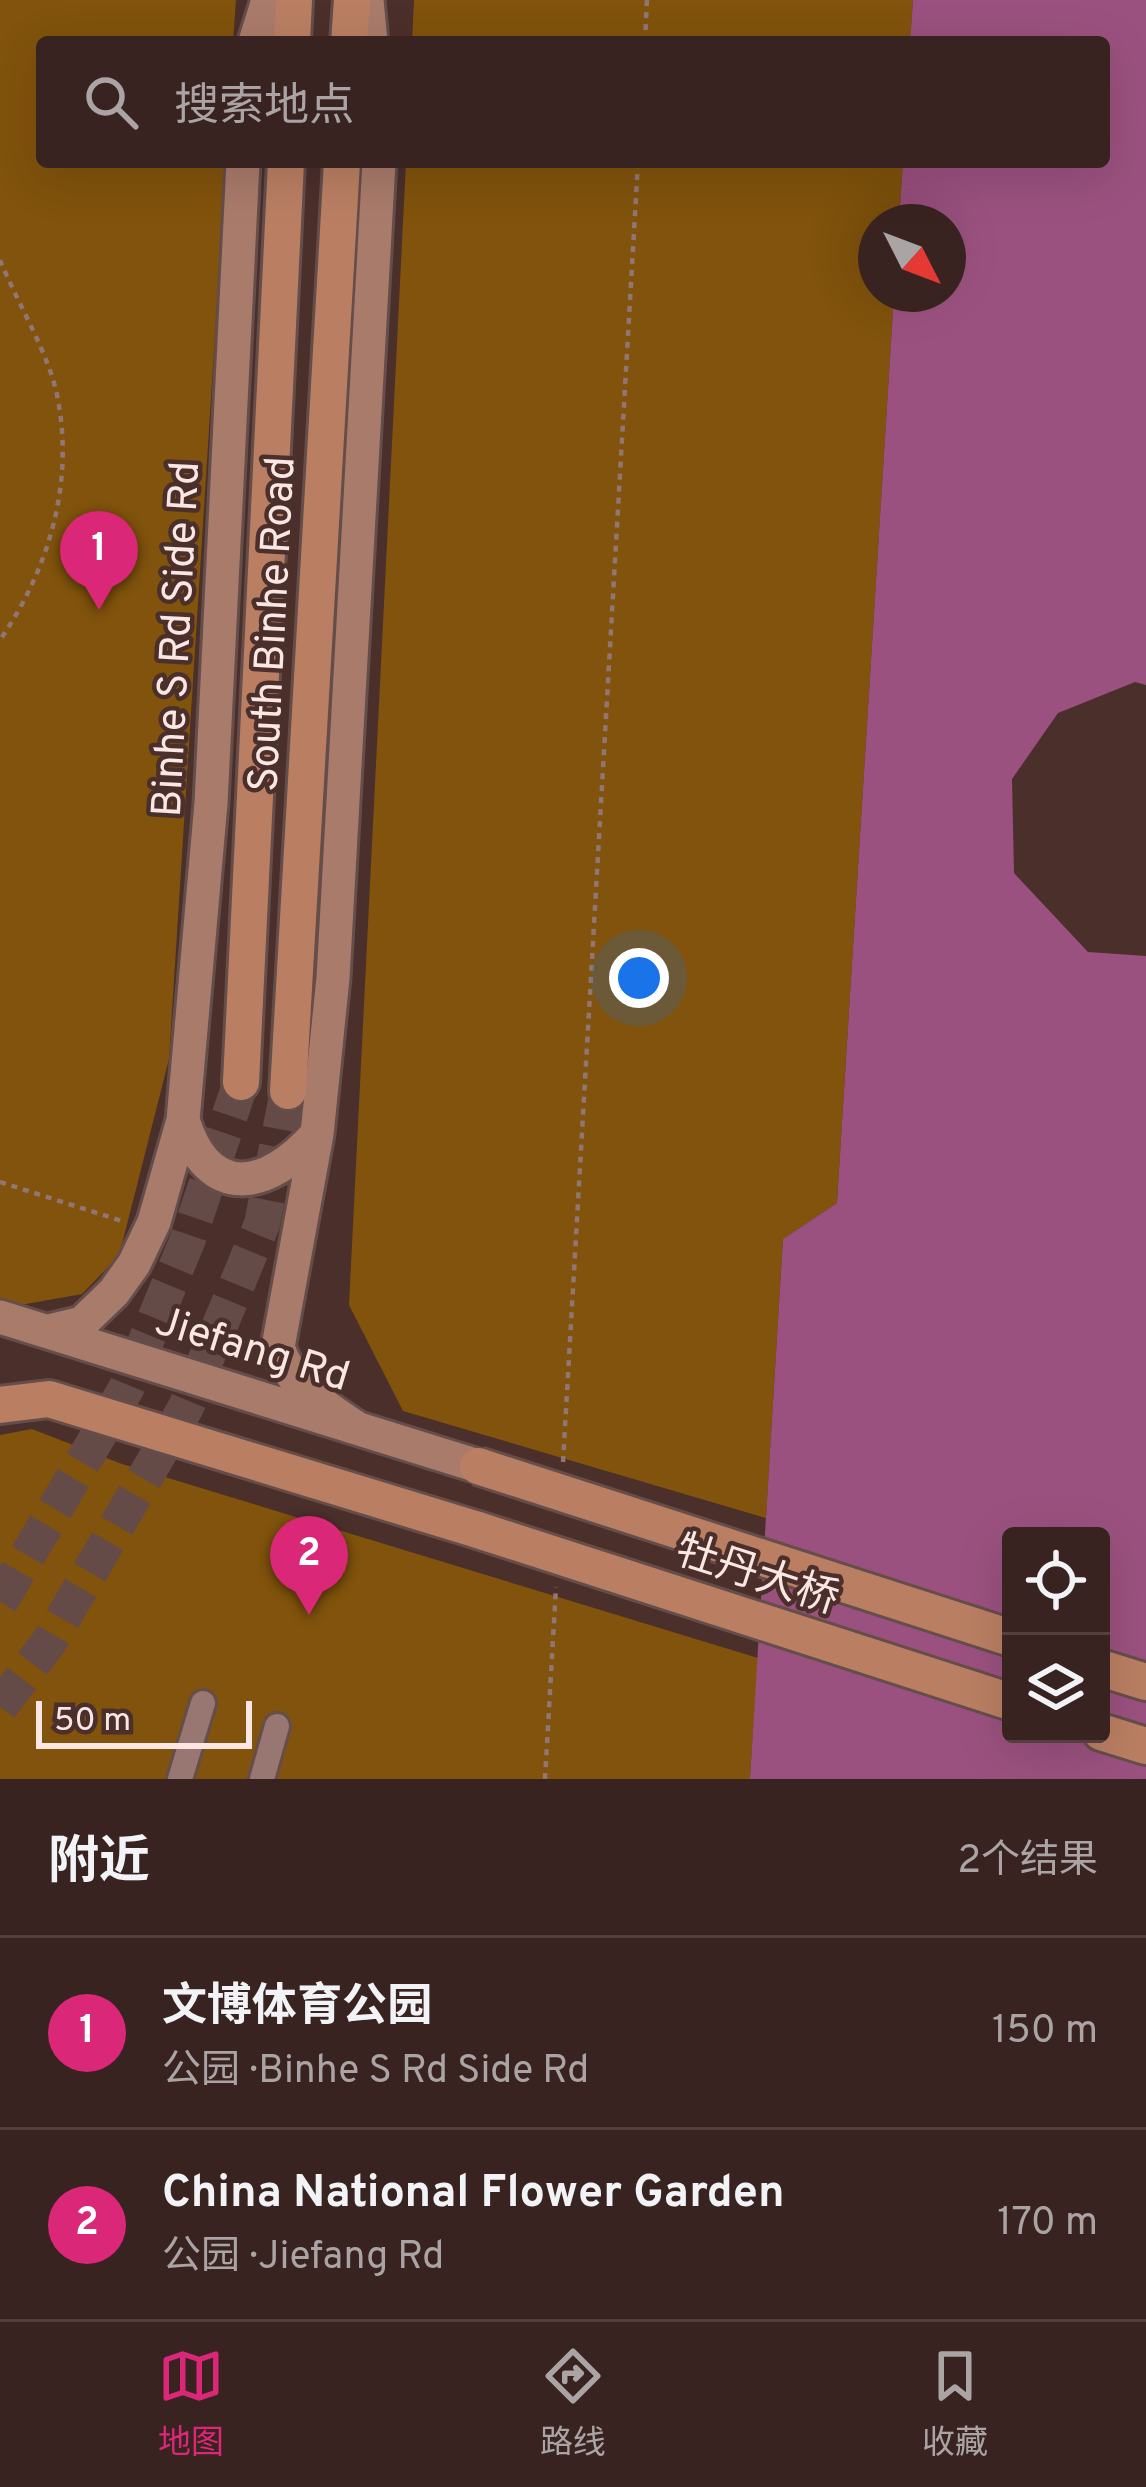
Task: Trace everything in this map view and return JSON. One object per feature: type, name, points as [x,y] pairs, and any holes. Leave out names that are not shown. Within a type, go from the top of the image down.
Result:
[{"type":"main road","points":[[257,36],[268,0]]},
{"type":"main road","points":[[292,36],[294,0]]},
{"type":"main road","points":[[349,36],[352,0]]},
{"type":"main road","points":[[367,0],[370,36]]},
{"type":"main road","name":"Binhe S Rd Side Rd","points":[[49,1331],[82,1323],[134,1264],[154,1222],[183,1120],[211,803],[243,168]]},
{"type":"main road","name":"South Binhe Road","points":[[241,1082],[286,168]]},
{"type":"main road","name":"South Binhe Road","points":[[288,1091],[342,168]]},
{"type":"main road","points":[[354,1426],[310,1396],[286,1370],[278,1347],[317,1134],[335,955],[379,168]]},
{"type":"main road","points":[[183,1120],[192,1148],[216,1172],[238,1178],[262,1178],[292,1162],[317,1134]]},
{"type":"main road","name":"Jiefang Rd","points":[[0,1317],[478,1466]]},
{"type":"main road","points":[[0,1383],[49,1399]]},
{"type":"main road","points":[[0,1405],[49,1399]]},
{"type":"main road","name":"牡丹大桥","points":[[49,1399],[478,1530],[1002,1699]]},
{"type":"main road","name":"牡丹大桥","points":[[478,1466],[1002,1635]]},
{"type":"main road","points":[[1110,1671],[1146,1682]]},
{"type":"main road","points":[[1110,1735],[1146,1746]]},
{"type":"street","points":[[180,1779],[203,1703]]},
{"type":"street","points":[[262,1779],[277,1726]]},
{"type":"path","points":[[645,36],[647,0]]},
{"type":"path","points":[[563,1470],[638,168]]},
{"type":"path","points":[[0,260],[57,394],[61,456],[57,518],[42,567],[0,640]]},
{"type":"path","points":[[0,1182],[128,1223]]},
{"type":"path","points":[[545,1779],[556,1589]]},
{"type":"shaded area","points":[[0,0],[236,0],[233,36],[36,36],[36,168],[226,168],[169,1059],[119,1256],[82,1294],[15,1306],[0,1300]]},
{"type":"shaded area","points":[[414,0],[913,0],[910,36],[412,36]]},
{"type":"shaded area","points":[[913,0],[1146,0],[1146,685],[1135,682],[1058,713],[1012,779],[1014,873],[1088,952],[1146,956],[1146,1779],[750,1779],[783,1239],[837,1203],[893,312],[966,312],[966,204],[900,204],[903,168],[1110,168],[1110,36],[910,36]]},
{"type":"shaded area","points":[[406,168],[903,168],[900,204],[858,204],[858,312],[893,312],[837,1203],[783,1239],[766,1518],[403,1411],[349,1305]]},
{"type":"shaded area","points":[[32,1429],[122,1464],[758,1658],[750,1779],[0,1779],[0,1435]]},
{"type":"tunnel","points":[[0,1602],[127,1387],[188,1239],[241,1082]]},
{"type":"tunnel","points":[[0,1707],[49,1642],[186,1407],[262,1224],[288,1091]]},
{"type":"place","name":"文博体育公园","points":[[99,610]]},
{"type":"place","name":"China National Flower Garden","points":[[309,1615]]}]
